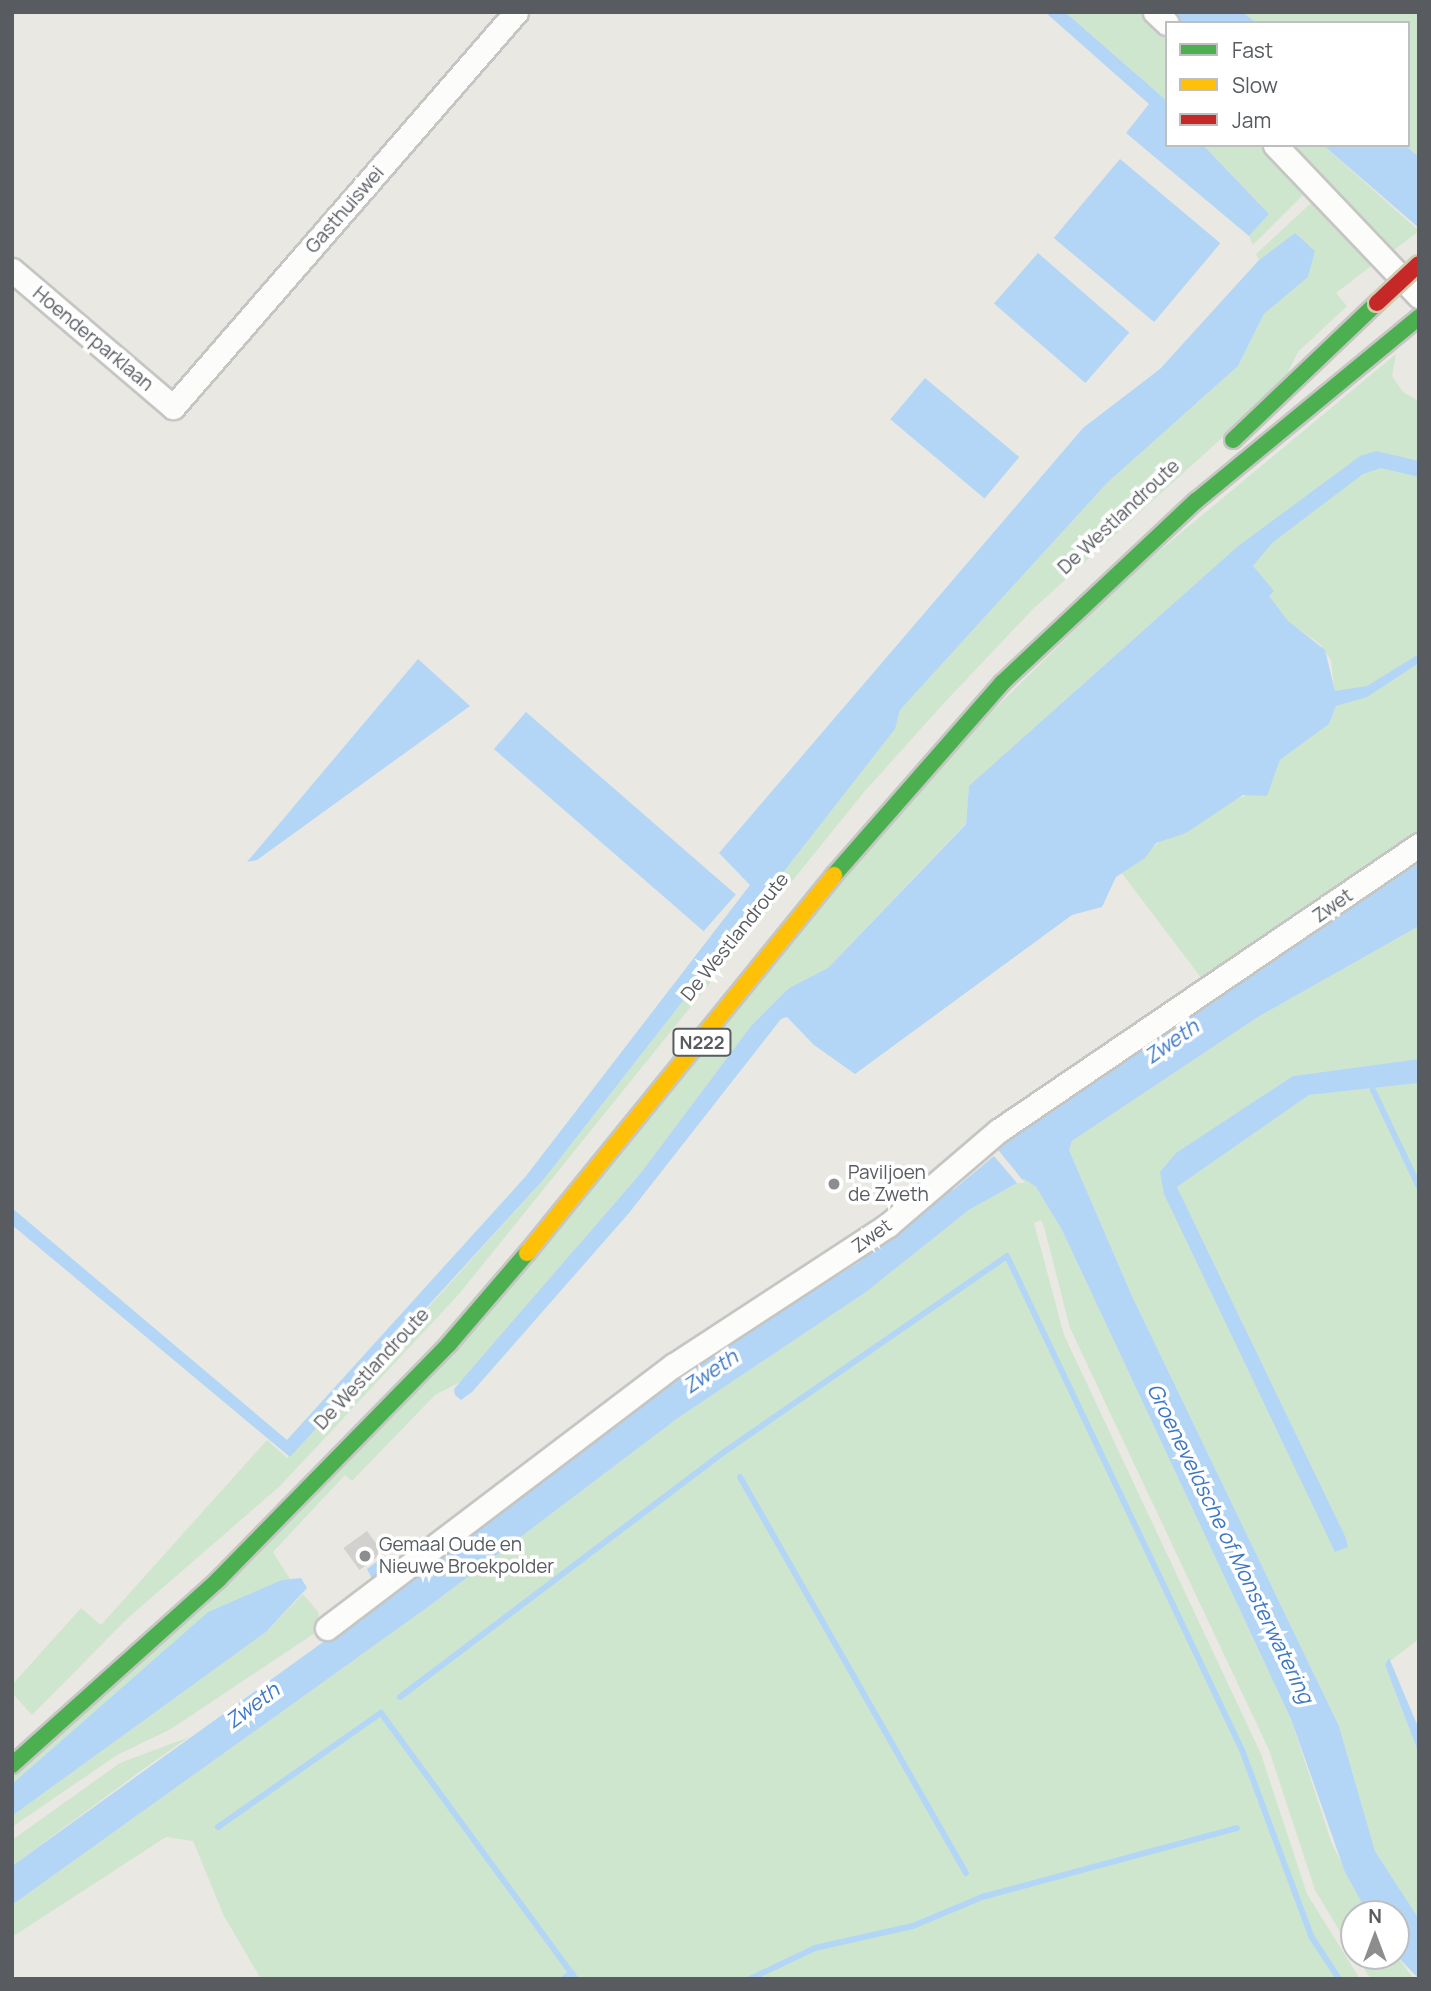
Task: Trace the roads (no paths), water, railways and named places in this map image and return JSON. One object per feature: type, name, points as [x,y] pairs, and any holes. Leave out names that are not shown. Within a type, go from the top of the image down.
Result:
[{"type":"main road","points":[[1223,449],[1419,264]]},
{"type":"main road","name":"De Westlandroute","points":[[12,1765],[218,1580],[449,1344],[622,1143],[856,848],[1002,683],[1196,501],[1419,317]]},
{"type":"main road","points":[[964,698],[1016,644]]},
{"type":"main road","name":"De Westlandroute","points":[[12,1740],[204,1569],[434,1335],[606,1133],[848,830]]},
{"type":"street","name":"Gasthuiswei","points":[[173,407],[516,12]]},
{"type":"street","points":[[1277,147],[1419,296]]},
{"type":"street","name":"Hoenderparklaan","points":[[12,270],[173,407]]},
{"type":"street","name":"Zwet","points":[[327,1628],[380,1592],[674,1365],[888,1225],[1007,1124],[1209,992],[1419,845]]},
{"type":"water","points":[[1045,12],[1065,12],[1165,99],[1165,147],[1205,147],[1269,214],[1249,236],[1126,133],[1149,104]]},
{"type":"water","points":[[1170,12],[1243,12],[1254,21],[1180,21]]},
{"type":"water","points":[[1325,147],[1407,147],[1419,157],[1419,228]]},
{"type":"water","points":[[1120,159],[1220,243],[1154,322],[1054,238]]},
{"type":"water","points":[[1295,233],[1315,251],[1308,277],[1264,314],[1238,366],[1107,483],[900,710],[895,729],[544,1179],[290,1457],[12,1225],[12,1208],[287,1440],[526,1176],[750,885],[719,853],[1083,428],[1160,369],[1259,260]]},
{"type":"water","points":[[1038,253],[1129,332],[1085,383],[994,304]]},
{"type":"water","points":[[925,378],[1019,457],[985,498],[890,419]]},
{"type":"water","points":[[1376,451],[1419,461],[1419,477],[1381,468],[1363,474],[1272,543],[1253,566],[1274,591],[1269,596],[1288,621],[1325,650],[1335,691],[1367,686],[1419,654],[1419,663],[1367,697],[1336,706],[1329,724],[1280,760],[1267,796],[1243,795],[1186,833],[1156,843],[1145,858],[1116,877],[1102,907],[1072,915],[855,1074],[814,1045],[787,1017],[781,1019],[629,1213],[472,1392],[461,1400],[455,1395],[454,1389],[640,1174],[751,1026],[789,988],[828,968],[966,824],[969,786],[1237,547],[1360,456]]},
{"type":"water","points":[[418,659],[470,706],[257,860],[247,862]]},
{"type":"water","points":[[526,712],[736,894],[704,931],[494,749]]},
{"type":"water","points":[[1419,861],[1419,926],[1258,1017],[1072,1141],[1069,1150],[1132,1296],[1339,1726],[1375,1851],[1407,1900],[1360,1900],[1345,1872],[1291,1719],[1062,1230],[1036,1187],[1024,1179],[969,1210],[866,1292],[678,1418],[428,1607],[12,1905],[12,1866],[383,1599],[367,1569],[383,1557],[402,1580],[691,1364],[858,1263],[1058,1099]]},
{"type":"water","points":[[1419,1059],[1419,1083],[1309,1095],[1177,1187],[1346,1538],[1348,1547],[1335,1552],[1164,1194],[1160,1172],[1176,1153],[1293,1076]]},
{"type":"water","points":[[301,1578],[307,1588],[266,1632],[12,1816],[12,1784],[208,1612],[282,1580]]},
{"type":"water","points":[[1389,1658],[1419,1729],[1419,1754],[1385,1665]]},
{"type":"water","points":[[1410,1905],[1419,1919],[1419,1979],[1410,1970]]},
{"type":"waterway","points":[[1373,1090],[1419,1187]]},
{"type":"waterway","points":[[400,1697],[724,1452],[1007,1256],[1242,1750],[1311,1936],[1339,1979]]},
{"type":"waterway","points":[[740,1477],[966,1873]]},
{"type":"waterway","points":[[218,1827],[381,1713],[576,1979]]},
{"type":"waterway","points":[[750,1979],[815,1948],[913,1926],[982,1897],[1237,1828]]},
{"type":"waterway","points":[[563,1979],[572,1973]]},
{"type":"place","name":"Paviljoen de Zweth","points":[[834,1184]]},
{"type":"place","name":"Gemaal Oude en Nieuwe Broekpolder","points":[[365,1556]]},
{"type":"water label","name":"Zweth","points":[[1171,1041]]},
{"type":"water label","name":"Zweth","points":[[710,1371]]},
{"type":"water label","name":"Groeneveldsche of Monsterwatering","points":[[1231,1543]]},
{"type":"water label","name":"Zweth","points":[[252,1705]]}]
